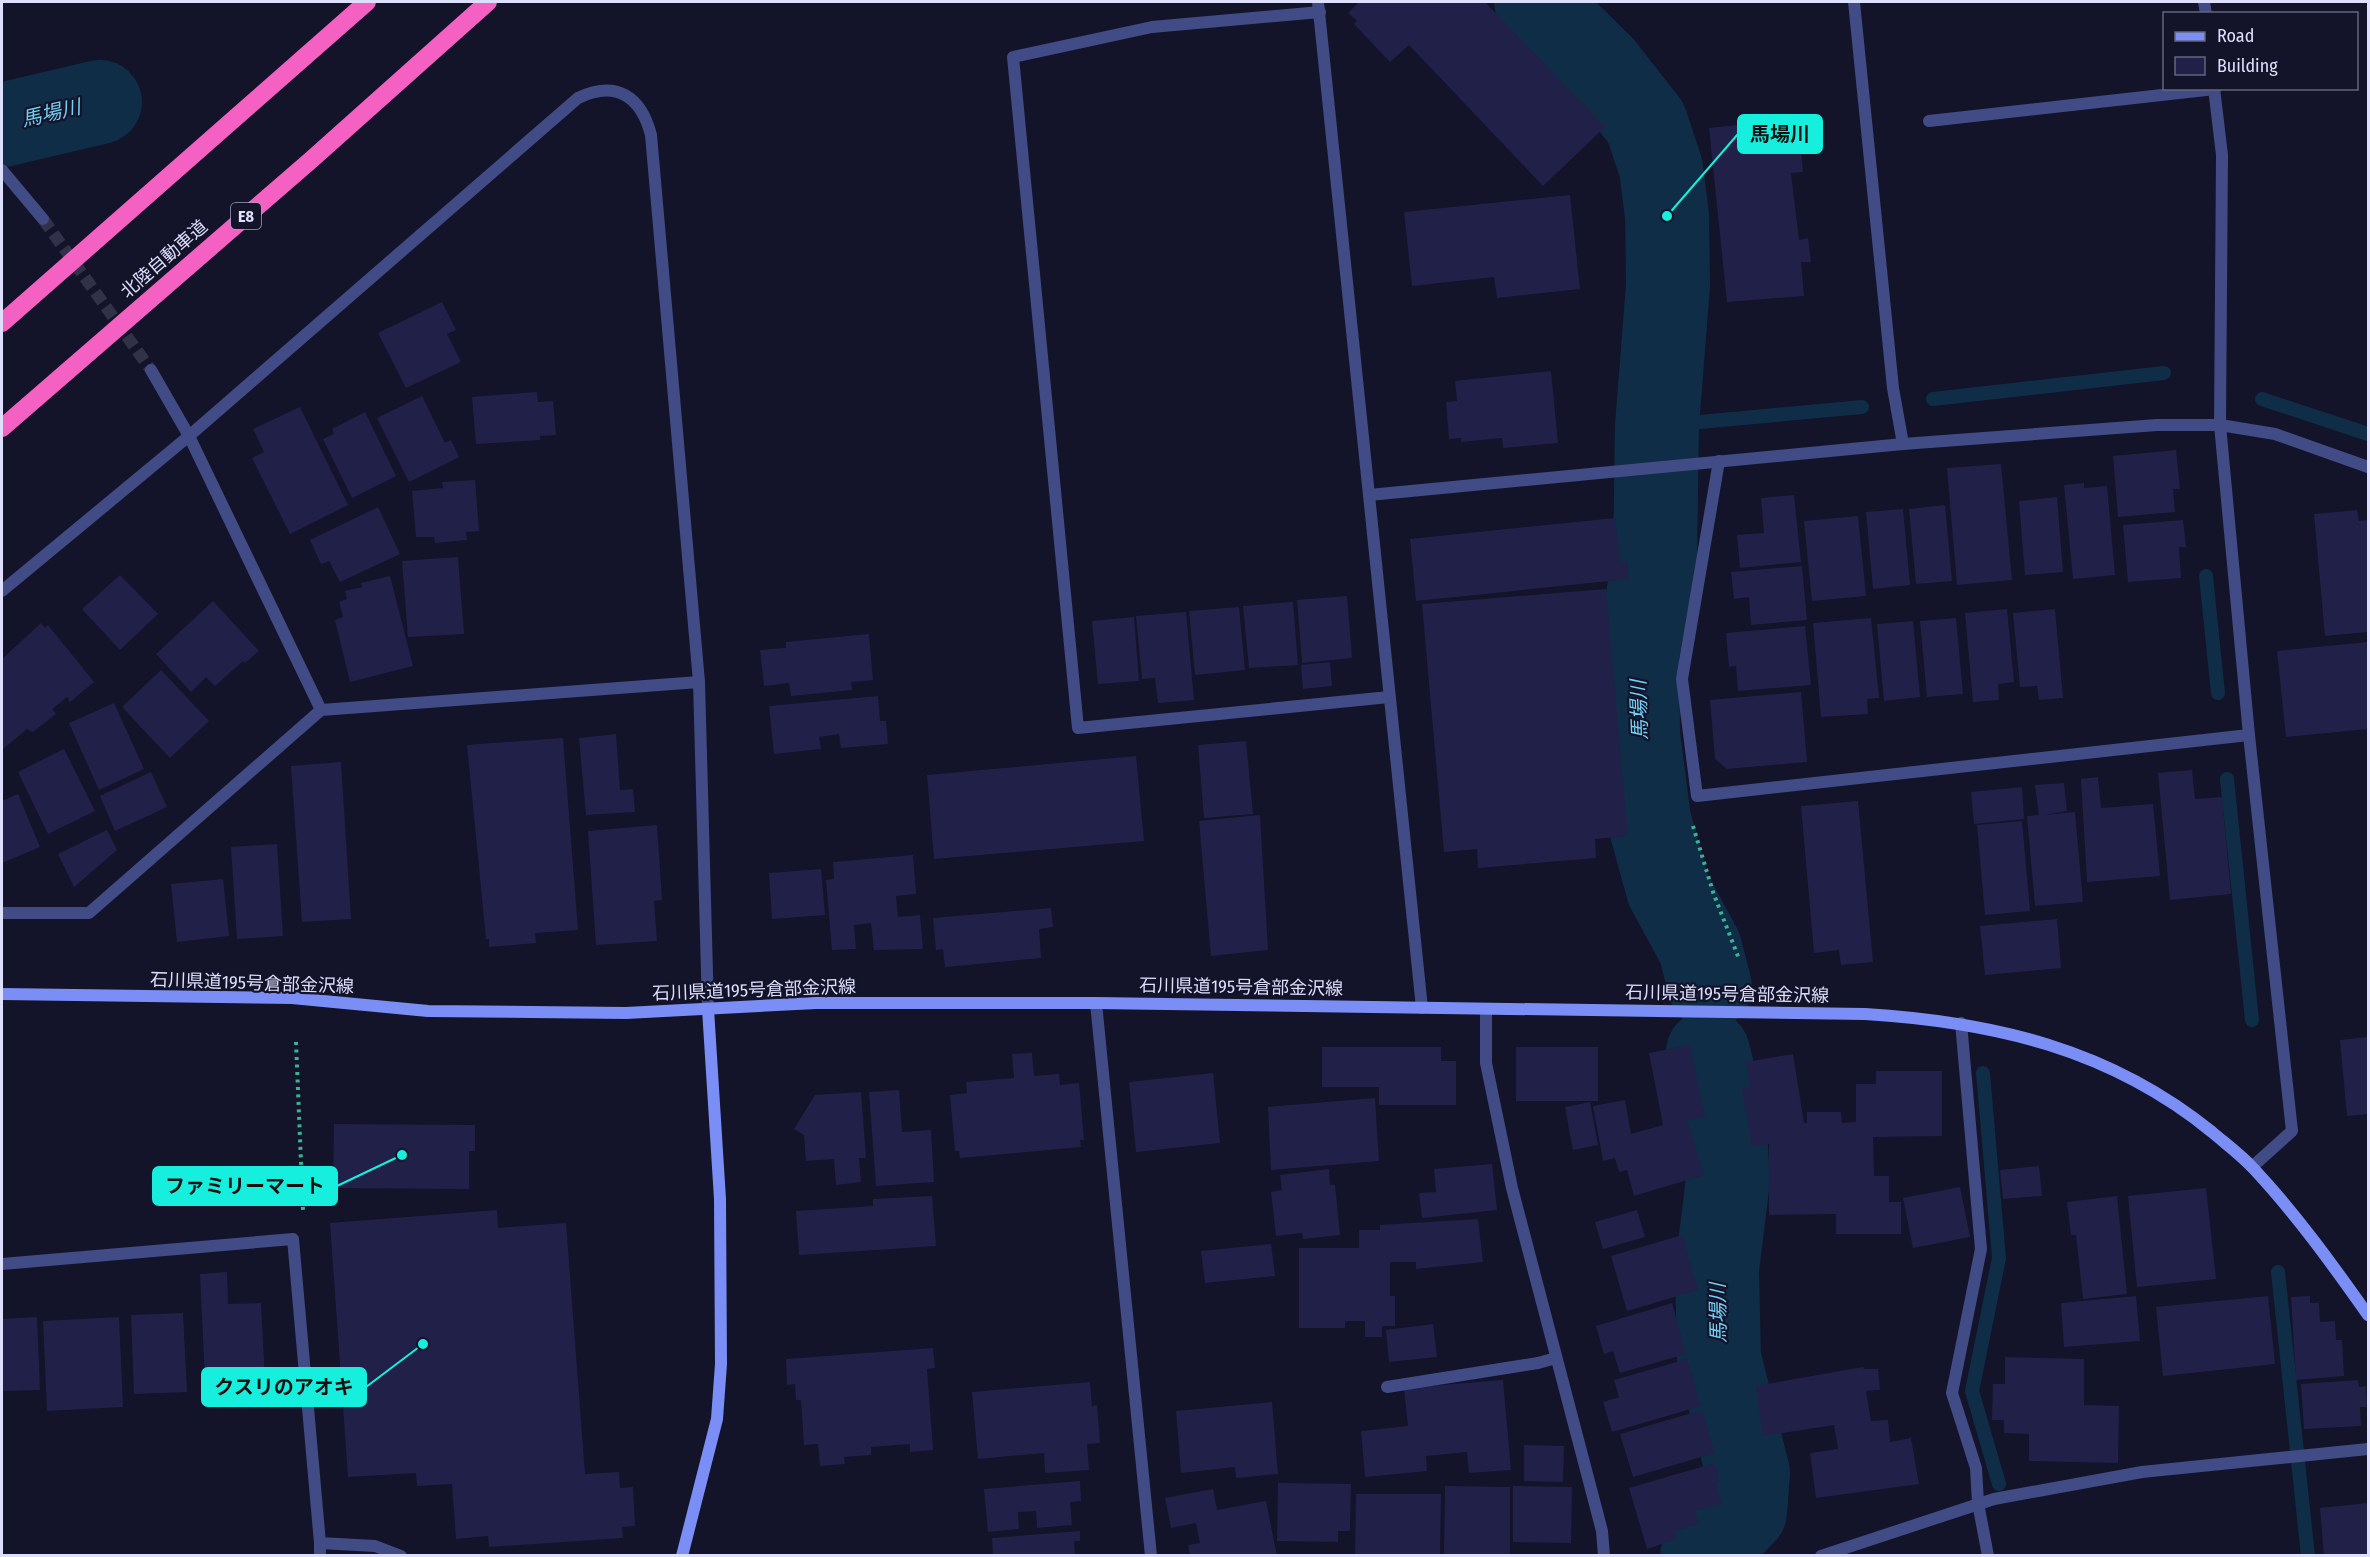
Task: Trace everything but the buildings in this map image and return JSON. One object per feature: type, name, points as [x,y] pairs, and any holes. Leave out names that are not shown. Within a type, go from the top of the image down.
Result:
[{"type":"highway","points":[[2,323],[367,2]]},
{"type":"highway","name":"北陸自動車道","points":[[2,428],[311,160],[488,2]]},
{"type":"main road","name":"石川県道195号倉部金沢線","points":[[2,994],[292,998],[428,1011],[626,1013],[816,1003],[1096,1003],[1865,1014],[1961,1023],[2079,1053],[2118,1070],[2158,1092],[2198,1120],[2252,1167],[2316,1242],[2368,1315]]},
{"type":"main road","points":[[682,1556],[717,1419],[721,1364],[720,1199],[708,1009]]},
{"type":"street","points":[[1854,2],[1893,388],[1903,444]]},
{"type":"street","points":[[1389,697],[1078,728],[1013,57],[1152,27],[1319,7],[1422,1008]]},
{"type":"street","points":[[2,591],[189,436],[578,98],[591,92],[607,89],[620,93],[640,108],[651,135],[699,682],[708,1009]]},
{"type":"street","points":[[1929,121],[2206,90]]},
{"type":"street","points":[[2215,90],[2222,155],[2220,425],[2249,735],[2292,1131],[2252,1167]]},
{"type":"street","points":[[2,170],[43,219]]},
{"type":"street","points":[[151,370],[189,436],[321,710]]},
{"type":"street","points":[[1369,495],[1903,444],[2157,425],[2220,425],[2275,434],[2368,467]]},
{"type":"street","points":[[1719,461],[1682,679],[1697,796],[2249,735]]},
{"type":"street","points":[[2,913],[89,913],[321,710],[699,682]]},
{"type":"street","points":[[1096,1003],[1151,1556]]},
{"type":"street","points":[[1486,1009],[1489,1074],[1512,1188],[1602,1531],[1602,1555]]},
{"type":"street","points":[[1961,1023],[1981,1249],[1952,1393],[1976,1468],[1978,1503],[1988,1556]]},
{"type":"street","points":[[2,1264],[293,1239],[320,1549],[375,1546],[401,1556]]},
{"type":"street","points":[[1387,1386],[1538,1363],[1556,1358]]},
{"type":"street","points":[[1821,1556],[1978,1503],[2142,1472],[2368,1449]]},
{"type":"path","points":[[1697,796],[1691,818],[1713,892],[1739,959]]},
{"type":"path","points":[[293,1239],[303,1218],[296,1042]]},
{"type":"waterway","name":"馬場川","points":[[1536,2],[1603,68],[1646,123],[1661,168],[1667,216],[1668,285],[1657,426],[1655,558],[1637,655],[1638,734],[1649,820],[1668,889],[1700,948],[1710,987]]},
{"type":"waterway","name":"馬場川","points":[[2,125],[100,102]]},
{"type":"waterway","points":[[1933,399],[2164,373]]},
{"type":"waterway","points":[[2262,399],[2368,434]]},
{"type":"waterway","points":[[1657,426],[1862,407]]},
{"type":"waterway","points":[[2206,576],[2218,693]]},
{"type":"waterway","points":[[2227,779],[2252,1020]]},
{"type":"waterway","name":"馬場川","points":[[1702,1556],[1745,1512],[1748,1473],[1719,1358],[1717,1269],[1728,1180],[1724,1115],[1708,1052]]},
{"type":"waterway","points":[[1983,1073],[1999,1258],[1972,1391],[1999,1484]]},
{"type":"waterway","points":[[2278,1272],[2308,1556]]},
{"type":"tunnel","points":[[43,219],[151,370]]},
{"type":"place","name":"馬場川","points":[[1667,216]]},
{"type":"place","name":"ファミリーマート","points":[[402,1155]]},
{"type":"place","name":"クスリのアオキ","points":[[423,1344]]}]
